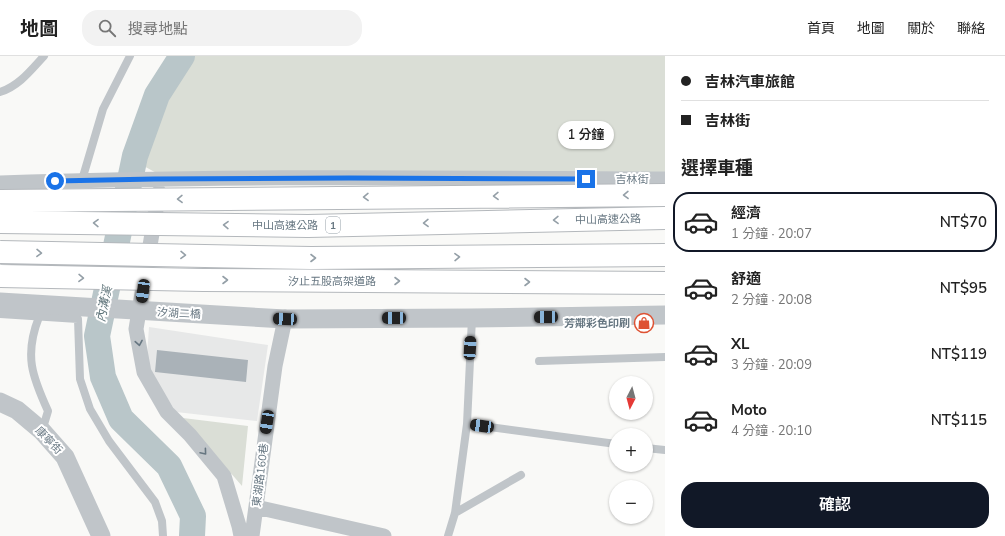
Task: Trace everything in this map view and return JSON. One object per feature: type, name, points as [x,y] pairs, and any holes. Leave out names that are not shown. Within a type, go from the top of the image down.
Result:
[{"type":"highway","points":[[0,201],[665,194]]},
{"type":"highway","name":"中山高速公路","points":[[0,222],[308,226],[665,218]]},
{"type":"highway","points":[[0,252],[311,258],[665,255]]},
{"type":"highway","name":"汐止五股高架道路","points":[[0,276],[218,280],[665,283]]},
{"type":"street","name":"吉林街","points":[[0,183],[156,179],[665,179]]},
{"type":"street","points":[[156,179],[141,305],[136,329],[144,372],[167,412],[190,435],[224,476],[241,536]]},
{"type":"street","name":"汐湖二橋","points":[[0,302],[285,319],[665,315]]},
{"type":"street","name":"東湖路160巷","points":[[252,536],[275,366],[285,319]]},
{"type":"street","name":"康寧街","points":[[0,402],[17,410],[42,431],[65,457],[101,536]]},
{"type":"street","points":[[256,507],[384,536]]},
{"type":"lane","points":[[0,92],[9,89],[25,76],[44,56]]},
{"type":"lane","points":[[82,180],[103,109],[130,56]]},
{"type":"lane","points":[[141,305],[279,313],[285,319]]},
{"type":"lane","points":[[0,314],[78,319],[80,379],[90,409],[109,441],[155,502],[162,521],[163,536]]},
{"type":"lane","points":[[39,317],[33,333],[30,350],[33,371],[38,388],[48,411],[42,431]]},
{"type":"lane","points":[[448,536],[455,513],[467,424],[472,318]]},
{"type":"lane","points":[[538,361],[665,357]]},
{"type":"lane","points":[[467,424],[609,443]]},
{"type":"lane","points":[[653,449],[665,450]]},
{"type":"lane","points":[[455,513],[522,475]]},
{"type":"shaded area","points":[[191,56],[665,56],[665,172],[160,175],[142,165],[151,139],[187,59]]},
{"type":"shaded area","points":[[149,327],[268,345],[257,421],[176,412],[153,376],[147,356]]},
{"type":"shaded area","points":[[183,418],[248,426],[242,486]]},
{"type":"building","points":[[157,350],[248,360],[246,382],[155,372]]},
{"type":"waterway","name":"內溝溪","points":[[182,56],[157,95],[135,156],[97,336],[103,377],[121,419],[169,466],[193,516],[192,536]]},
{"type":"place","name":"芳鄰彩色印刷","points":[[644,323]]},
{"type":"route","points":[[55,181],[349,178],[586,179]]}]
